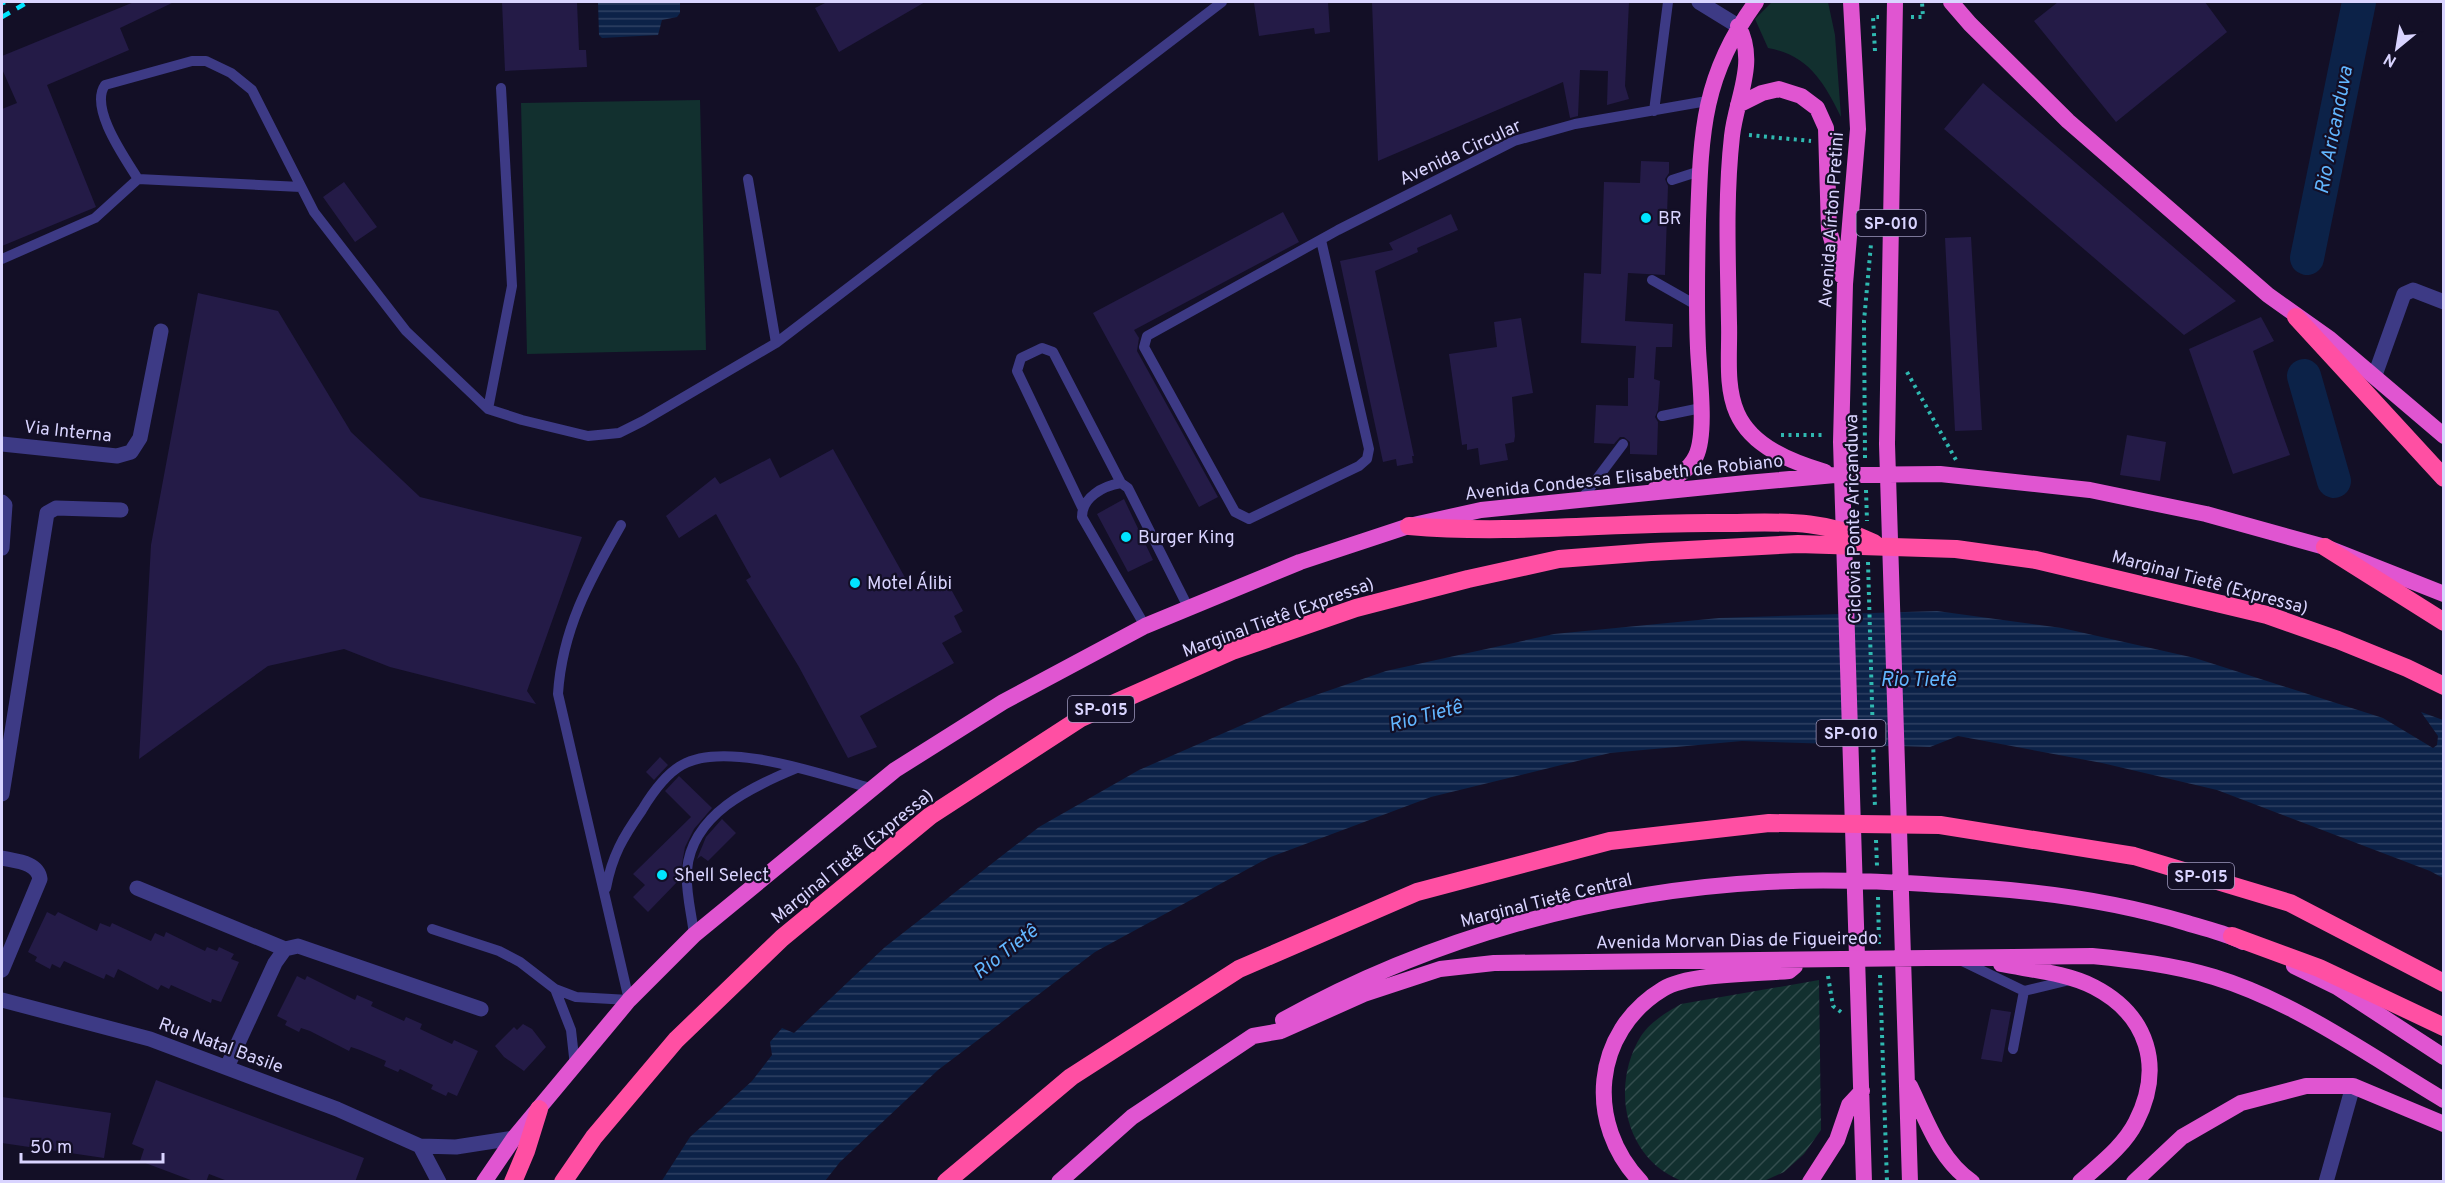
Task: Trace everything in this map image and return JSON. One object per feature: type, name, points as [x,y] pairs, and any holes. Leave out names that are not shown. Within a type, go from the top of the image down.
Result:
[{"type":"highway","points":[[1649,493],[1686,471],[1697,454],[1701,408],[1696,305],[1701,136],[1707,101],[1714,78],[1738,26],[1756,2]]},
{"type":"highway","name":"Avenida Aírton Pretini","points":[[1851,2],[1858,129],[1845,284],[1841,442],[1861,1026]]},
{"type":"highway","name":"SP-010","points":[[1895,2],[1887,444],[1910,1182]]},
{"type":"highway","points":[[1952,2],[1970,24],[2068,121],[2295,317],[2444,478]]},
{"type":"highway","points":[[1738,26],[1746,41],[1747,57],[1732,136],[1729,212],[1730,389],[1737,414],[1753,435],[1772,451],[1797,463],[1834,475]]},
{"type":"highway","points":[[1737,105],[1762,93],[1779,90],[1801,96],[1817,108],[1826,128],[1829,230],[1845,284]]},
{"type":"highway","points":[[2295,317],[2330,339],[2444,436]]},
{"type":"highway","name":"Avenida Condessa Elisabeth de Robiano","points":[[484,1182],[514,1138],[629,1000],[694,935],[870,788],[1003,702],[1145,626],[1300,562],[1409,526],[1481,510],[1834,475],[1965,476],[2090,490],[2206,514],[2325,547],[2444,594]]},
{"type":"highway","points":[[1409,526],[1457,530],[1659,522],[1812,523],[1841,528],[1873,549]]},
{"type":"highway","name":"Marginal Tietê (Expressa)","points":[[562,1182],[594,1137],[676,1040],[782,938],[930,816],[1081,718],[1232,651],[1356,608],[1468,579],[1559,559],[1798,544],[1873,549],[1956,549],[2036,560],[2267,615],[2348,644],[2444,686]]},
{"type":"highway","points":[[2325,547],[2444,622]]},
{"type":"highway","name":"SP-015","points":[[946,1182],[1071,1077],[1239,969],[1417,892],[1610,841],[1768,823],[1940,825],[2134,856],[2290,903],[2444,983]]},
{"type":"highway","name":"Marginal Tietê Central","points":[[1253,1036],[1336,990],[1433,950],[1520,923],[1629,897],[1766,882],[1941,885],[2059,894],[2153,913],[2232,936]]},
{"type":"highway","points":[[2232,936],[2319,968],[2444,1027]]},
{"type":"highway","points":[[2232,936],[2337,987],[2444,1057]]},
{"type":"highway","name":"Avenida Morvan Dias de Figueiredo","points":[[1059,1182],[1132,1117],[1253,1036],[1281,1031],[1364,994],[1440,969],[1494,963],[1826,961],[2092,956],[2141,961],[2213,976],[2270,998],[2444,1100]]},
{"type":"highway","points":[[1962,958],[2092,986],[2124,1007],[2140,1028],[2148,1047],[2150,1073],[2136,1122],[2120,1144],[2080,1182]]},
{"type":"highway","points":[[1641,1182],[1618,1152],[1606,1114],[1603,1082],[1609,1056],[1620,1030],[1631,1015],[1664,988],[1700,978],[1789,971],[1803,960]]},
{"type":"highway","name":"SP-010","points":[[1861,1026],[1864,1182]]},
{"type":"highway","points":[[1907,1081],[1944,1156],[1955,1170],[1972,1182]]},
{"type":"highway","points":[[2134,1182],[2182,1137],[2241,1103],[2306,1086],[2353,1086],[2444,1124]]},
{"type":"highway","points":[[1810,1182],[1837,1140],[1849,1105],[1862,1091]]},
{"type":"highway","points":[[513,1182],[526,1151],[539,1109]]},
{"type":"street","points":[[1699,2],[1738,26]]},
{"type":"street","points":[[2375,375],[2404,294],[2413,290],[2444,302]]},
{"type":"street","name":"Via Interna","points":[[2,444],[117,456],[131,452],[140,438],[161,331]]},
{"type":"street","points":[[2,502],[6,513],[2,548]]},
{"type":"street","points":[[2,794],[46,513],[56,508],[121,510]]},
{"type":"street","points":[[2,858],[34,867],[40,873],[40,879],[2,970]]},
{"type":"street","points":[[137,888],[285,949],[298,946],[481,1009]]},
{"type":"street","points":[[227,1067],[275,963],[285,949]]},
{"type":"street","name":"Rua Natal Basile","points":[[2,1000],[150,1039],[337,1109],[420,1146],[456,1147],[514,1138]]},
{"type":"street","points":[[2326,1182],[2353,1086]]},
{"type":"street","points":[[420,1146],[439,1182]]},
{"type":"lane","points":[[138,179],[104,117],[100,91],[105,85],[192,60],[206,62],[231,73],[252,90],[314,212],[406,331],[488,409],[588,436],[619,433],[644,421],[776,343],[1222,2]]},
{"type":"lane","points":[[1654,111],[1668,2]]},
{"type":"lane","points":[[488,409],[512,286],[501,88]]},
{"type":"lane","name":"Avenida Circular","points":[[1321,240],[1369,449],[1367,459],[1359,466],[1249,519],[1243,518],[1235,512],[1144,342],[1147,336],[1338,230],[1514,141],[1575,124],[1707,101]]},
{"type":"lane","points":[[1672,180],[1700,171]]},
{"type":"lane","points":[[2,259],[95,218],[138,179],[301,187]]},
{"type":"lane","points":[[748,179],[776,343]]},
{"type":"lane","points":[[1652,280],[1696,305]]},
{"type":"lane","points":[[1145,626],[1082,517],[1082,507],[1017,371],[1021,358],[1042,348],[1053,352],[1121,483],[1128,488],[1188,607]]},
{"type":"lane","points":[[1662,416],[1701,408]]},
{"type":"lane","points":[[1581,500],[1623,444]]},
{"type":"lane","points":[[1082,507],[1087,499],[1113,484],[1121,483]]},
{"type":"lane","points":[[432,929],[489,947],[520,962],[555,989],[594,1000],[629,1000],[558,694],[560,660],[571,623],[621,525]]},
{"type":"lane","points":[[605,893],[612,860],[623,837],[652,795],[681,766],[707,757],[748,757],[870,788]]},
{"type":"lane","points":[[694,935],[687,872],[690,852],[699,834],[723,808],[755,786],[797,768]]},
{"type":"lane","points":[[1962,958],[2024,991],[2070,980]]},
{"type":"lane","points":[[555,989],[571,1030],[575,1066]]},
{"type":"lane","points":[[2013,1049],[2024,991]]},
{"type":"path","points":[[1922,2],[1923,17]]},
{"type":"path","points":[[1873,17],[1875,60]]},
{"type":"path","points":[[1749,135],[1827,142]]},
{"type":"path","name":"Ciclovia Ponte Aricanduva","points":[[1865,459],[1864,321],[1871,242]]},
{"type":"path","points":[[1906,372],[1965,476]]},
{"type":"path","name":"Ciclovia Ponte Aricanduva","points":[[1866,482],[1867,529]]},
{"type":"path","name":"Ciclovia Ponte Aricanduva","points":[[1873,549],[1875,810]]},
{"type":"path","points":[[1876,834],[1877,869]]},
{"type":"path","points":[[1878,892],[1879,951]]},
{"type":"path","points":[[1826,961],[1833,1006],[1861,1026]]},
{"type":"path","points":[[1880,974],[1887,1182]]},
{"type":"green space","points":[[1772,2],[1828,2],[1835,35],[1841,117],[1828,92],[1813,72],[1794,57],[1768,48],[1755,19]]},
{"type":"green space","points":[[700,100],[706,350],[527,354],[521,103]]},
{"type":"green space","points":[[1819,980],[1821,1130],[1804,1154],[1784,1172],[1764,1181],[1682,1181],[1662,1171],[1635,1139],[1628,1119],[1625,1098],[1626,1077],[1631,1056],[1649,1026],[1681,1004]]},
{"type":"water","points":[[598,2],[680,2],[680,13],[677,17],[662,20],[658,35],[602,38],[599,35]]},
{"type":"water","name":"Rio Tietê","points":[[1937,611],[2062,628],[2195,658],[2383,718],[2433,748],[2437,745],[2438,736],[2421,712],[2443,720],[2443,878],[2430,871],[2217,790],[2102,763],[1958,736],[1930,747],[1742,741],[1610,753],[1431,797],[1268,858],[1095,952],[938,1070],[840,1162],[825,1181],[661,1182],[690,1137],[752,1081],[772,1055],[770,1042],[782,1028],[794,1033],[885,947],[1039,827],[1139,770],[1295,702],[1386,671],[1554,634],[1719,618]]},
{"type":"building","points":[[134,2],[174,2],[120,28],[129,50],[47,85],[96,207],[2,246],[2,109],[17,103],[2,69],[2,56]]},
{"type":"building","points":[[502,2],[577,2],[579,50],[586,50],[587,67],[505,71]]},
{"type":"building","points":[[827,2],[925,2],[839,52],[815,8]]},
{"type":"building","points":[[1328,2],[1330,32],[1315,34],[1314,28],[1259,36],[1254,3]]},
{"type":"building","points":[[1372,2],[1629,2],[1625,86],[1629,99],[1607,105],[1608,71],[1580,70],[1578,116],[1570,118],[1563,82],[1378,161]]},
{"type":"building","points":[[2058,2],[2205,2],[2227,32],[2116,122],[2034,21]]},
{"type":"building","points":[[1983,83],[2236,301],[2184,335],[1944,129]]},
{"type":"building","points":[[1641,161],[1669,162],[1669,173],[1665,179],[1668,186],[1665,275],[1628,273],[1625,321],[1673,324],[1672,347],[1656,347],[1654,379],[1660,381],[1658,410],[1655,417],[1658,422],[1657,455],[1630,454],[1630,442],[1624,437],[1620,437],[1614,444],[1594,443],[1596,405],[1628,406],[1628,378],[1634,378],[1636,346],[1581,343],[1584,273],[1601,274],[1604,182],[1640,183]]},
{"type":"building","points":[[344,182],[377,227],[355,242],[323,197]]},
{"type":"building","points":[[1283,212],[1299,242],[1134,330],[1139,338],[1137,351],[1218,497],[1199,507],[1093,313]]},
{"type":"building","points":[[1451,214],[1458,230],[1417,248],[1418,252],[1375,271],[1414,456],[1412,456],[1413,463],[1397,466],[1396,459],[1383,462],[1340,261],[1393,250],[1389,243]]},
{"type":"building","points":[[1971,237],[1982,430],[1955,431],[1945,238]]},
{"type":"building","points":[[198,293],[278,311],[351,432],[420,497],[582,537],[527,691],[536,704],[390,667],[344,649],[268,666],[139,759],[151,545]]},
{"type":"building","points":[[2261,317],[2274,341],[2253,351],[2290,455],[2233,474],[2189,349]]},
{"type":"building","points":[[1521,318],[1533,393],[1512,397],[1515,436],[1514,442],[1505,444],[1508,460],[1480,465],[1478,448],[1467,450],[1467,444],[1462,445],[1449,354],[1497,347],[1494,322]]},
{"type":"building","points":[[2127,435],[2166,442],[2160,481],[2120,475]]},
{"type":"building","points":[[833,449],[912,590],[942,573],[963,611],[954,616],[962,632],[942,643],[954,663],[860,716],[877,747],[848,758],[799,667],[746,580],[751,577],[716,514],[679,538],[666,516],[715,477],[720,484],[770,458],[780,478]]},
{"type":"building","name":"Burger King","points":[[1124,499],[1153,560],[1128,572],[1097,514]]},
{"type":"building","points":[[660,757],[668,765],[654,780],[646,772]]},
{"type":"building","points":[[679,776],[712,808],[694,829],[685,847],[679,880],[648,912],[633,897],[645,885],[633,874],[691,817],[665,791]]},
{"type":"building","points":[[722,819],[736,833],[708,861],[701,856],[697,859],[706,837]]},
{"type":"building","points":[[47,912],[55,916],[58,912],[97,931],[100,923],[110,927],[112,923],[151,941],[155,933],[164,937],[166,932],[205,951],[207,947],[217,951],[219,947],[234,954],[231,959],[239,962],[221,1002],[212,999],[211,1003],[171,985],[169,989],[161,985],[158,990],[118,969],[114,978],[106,974],[104,979],[64,961],[60,968],[52,964],[50,969],[35,961],[37,957],[28,952]]},
{"type":"building","points":[[297,976],[305,980],[307,976],[355,1000],[357,995],[373,1002],[371,1006],[404,1021],[406,1017],[422,1024],[420,1029],[452,1044],[454,1040],[478,1051],[457,1096],[448,1092],[446,1096],[431,1089],[433,1085],[400,1069],[398,1072],[384,1066],[386,1061],[360,1050],[351,1047],[349,1051],[310,1031],[301,1028],[299,1032],[285,1025],[287,1021],[277,1016]]},
{"type":"building","points":[[1991,1009],[2011,1012],[2002,1062],[1981,1059]]},
{"type":"building","points":[[523,1024],[532,1029],[546,1047],[524,1071],[504,1057],[495,1046],[514,1027],[517,1030]]},
{"type":"building","points":[[156,1080],[364,1158],[355,1182],[230,1182],[209,1174],[206,1182],[196,1182],[140,1161],[144,1149],[132,1144]]},
{"type":"building","points":[[2,1097],[111,1113],[104,1158],[2,1143]]},
{"type":"waterway","name":"Rio Aricanduva","points":[[2307,258],[2359,2]]},
{"type":"waterway","name":"Rio Aricanduva","points":[[2304,376],[2334,481]]},
{"type":"railway","points":[[2,17],[28,2]]},
{"type":"place","name":"BR","points":[[1646,218]]},
{"type":"place","name":"Burger King","points":[[1126,537]]},
{"type":"place","name":"Motel Álibi","points":[[855,583]]},
{"type":"place","name":"Shell Select","points":[[662,875]]}]
